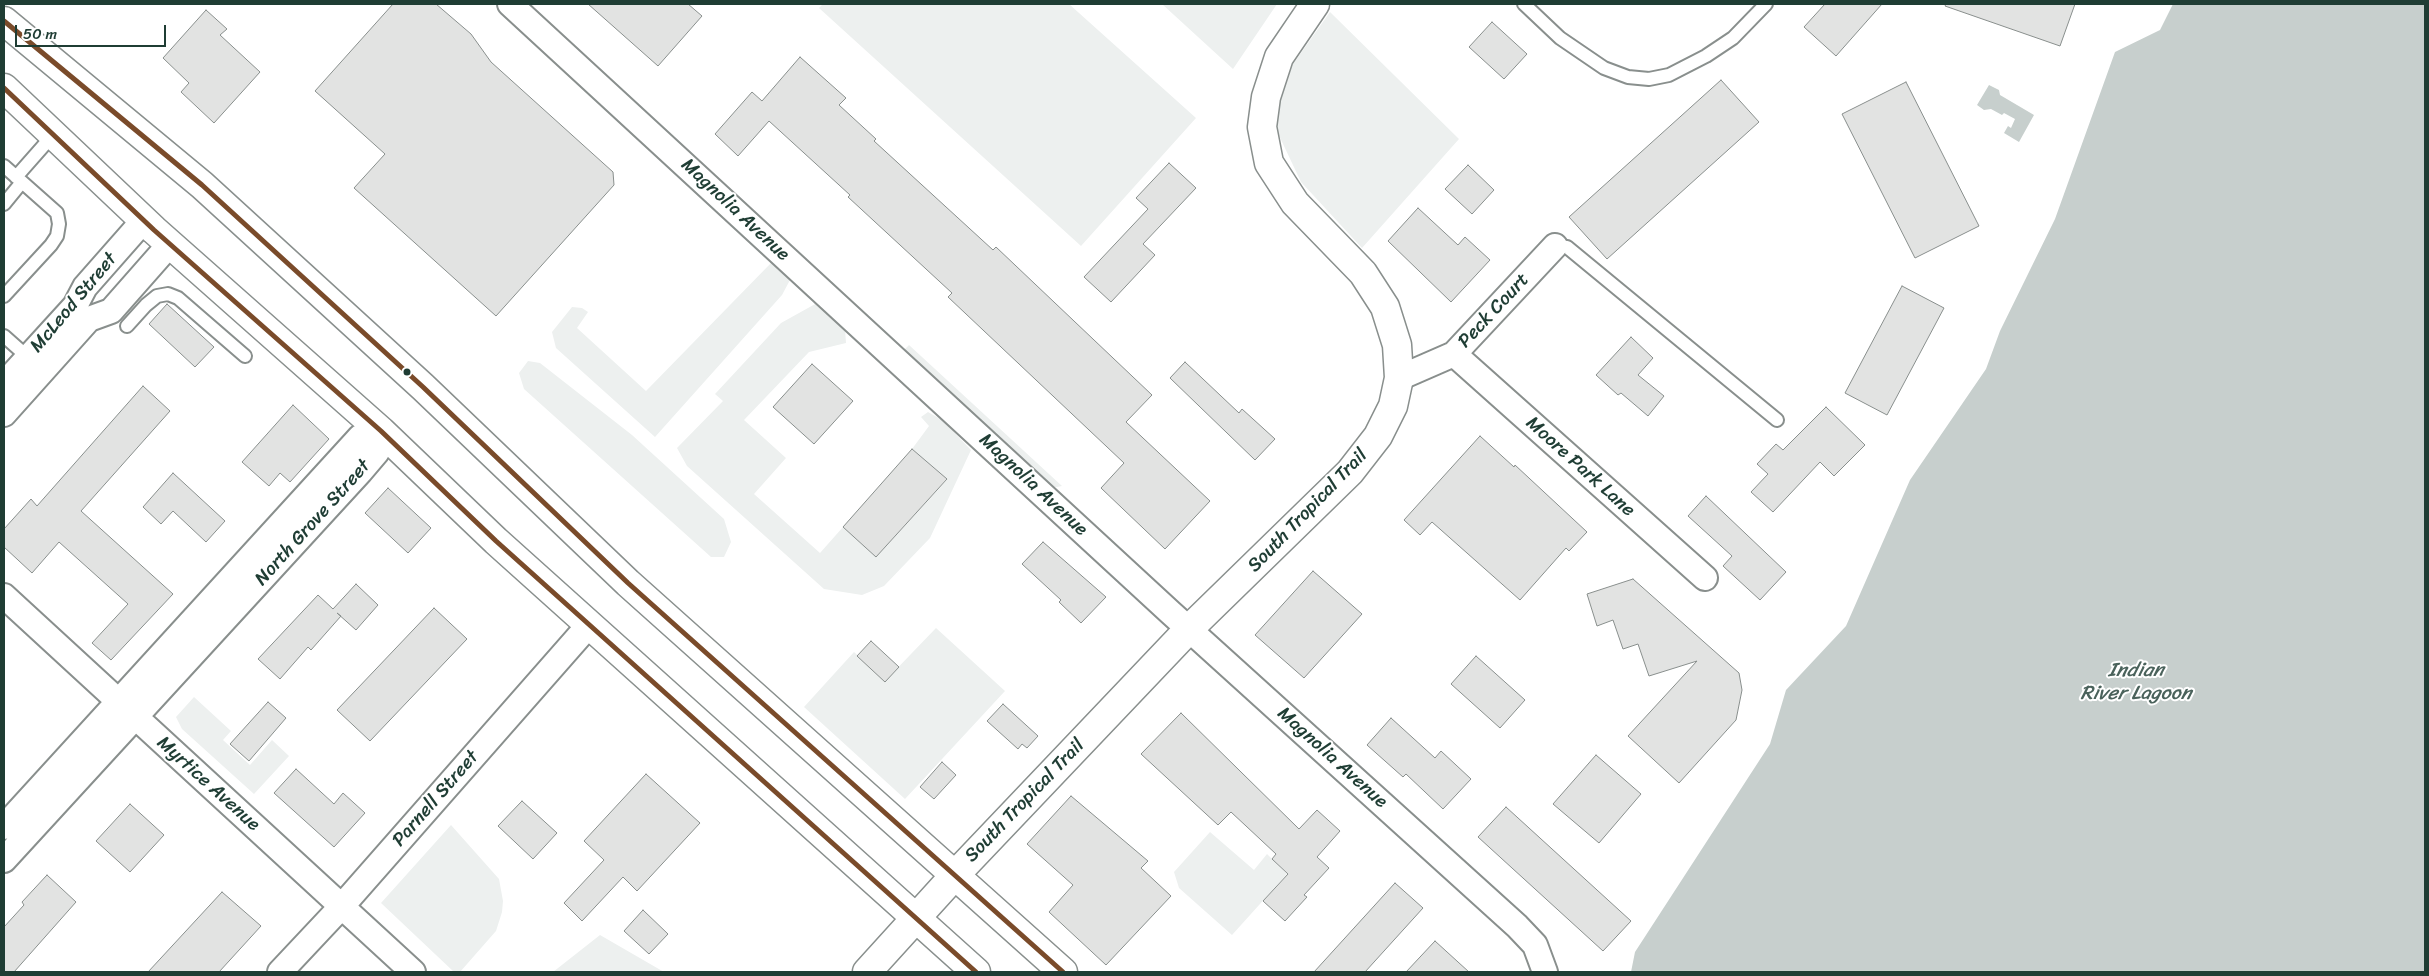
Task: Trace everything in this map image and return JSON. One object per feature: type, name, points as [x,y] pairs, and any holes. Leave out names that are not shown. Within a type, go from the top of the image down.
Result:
[{"type":"main road","name":"South Tropical Trail","points":[[867,972],[955,875],[1189,630],[1350,472],[1378,436],[1393,406],[1399,378],[1396,344],[1386,307],[1363,273],[1295,203],[1269,164],[1262,127],[1266,97],[1279,57],[1315,4]]},
{"type":"main road","points":[[4,21],[208,192],[423,387],[634,589],[1063,972]]},
{"type":"main road","points":[[4,88],[170,244],[381,431],[496,541],[976,972]]},
{"type":"street","name":"Magnolia Avenue","points":[[510,4],[1189,630],[1517,926],[1535,945],[1545,972]]},
{"type":"street","name":"McLeod Street","points":[[4,414],[86,287],[144,220]]},
{"type":"street","name":"McLeod Street","points":[[4,384],[35,364],[89,319],[111,311],[170,244]]},
{"type":"street","name":"Peck Court","points":[[1399,378],[1454,354],[1555,246]]},
{"type":"street","name":"Moore Park Lane","points":[[1454,354],[1705,578]]},
{"type":"street","name":"North Grove Street","points":[[4,860],[31,814],[126,710],[270,536],[360,437],[381,431],[377,452],[287,552],[126,710]]},
{"type":"street","points":[[270,536],[287,552]]},
{"type":"street","name":"Myrtice Avenue","points":[[4,596],[413,972]]},
{"type":"street","name":"Parnell Street","points":[[280,972],[342,906],[589,625]]},
{"type":"street","name":"North Grove Street","points":[[4,828],[31,814]]},
{"type":"lane","points":[[1524,4],[1560,38],[1604,68],[1628,77],[1649,79],[1669,75],[1706,56],[1733,38],[1766,4]]},
{"type":"lane","points":[[4,204],[19,179],[53,135]]},
{"type":"lane","points":[[4,166],[57,213],[60,224],[57,236],[51,245],[4,296]]},
{"type":"lane","points":[[1555,246],[1567,247],[1777,420]]},
{"type":"lane","points":[[127,326],[157,296],[168,294],[178,298],[245,356]]},
{"type":"lane","points":[[4,336],[35,364]]},
{"type":"shaded area","points":[[823,4],[1069,4],[1196,118],[1081,246],[819,8]]},
{"type":"shaded area","points":[[1162,4],[1277,4],[1233,69]]},
{"type":"shaded area","points":[[1330,12],[1459,139],[1362,248],[1301,182],[1275,127],[1286,74]]},
{"type":"shaded area","points":[[771,263],[790,280],[782,295],[655,437],[556,348],[552,332],[572,307],[582,308],[588,312],[577,328],[646,391]]},
{"type":"shaded area","points":[[817,303],[845,329],[846,343],[809,352],[744,420],[786,458],[754,494],[820,553],[843,527],[876,557],[947,480],[912,449],[929,426],[921,417],[928,412],[942,420],[971,450],[930,538],[884,586],[862,595],[824,589],[687,466],[677,448],[723,401],[715,394],[781,323]]},
{"type":"shaded area","points":[[909,345],[1062,486],[1052,488],[910,361],[904,350]]},
{"type":"shaded area","points":[[528,361],[540,363],[632,435],[724,519],[731,542],[724,557],[711,557],[524,389],[519,373]]},
{"type":"shaded area","points":[[936,628],[1005,691],[905,799],[804,707],[854,652],[885,681]]},
{"type":"shaded area","points":[[194,697],[231,731],[223,740],[250,765],[272,740],[289,756],[254,794],[182,729],[176,717]]},
{"type":"shaded area","points":[[451,825],[499,879],[503,901],[502,912],[496,931],[460,972],[454,972],[381,903]]},
{"type":"shaded area","points":[[1210,832],[1254,870],[1267,854],[1287,874],[1232,935],[1179,888],[1174,872]]},
{"type":"shaded area","points":[[600,935],[664,972],[553,972]]},
{"type":"water","name":"Indian River Lagoon","points":[[2173,4],[2425,4],[2425,972],[1631,972],[1635,952],[1770,744],[1786,690],[1846,626],[1910,480],[1986,369],[2000,331],[2055,219],[2115,52],[2160,30]]},
{"type":"water","points":[[1989,85],[1999,90],[2000,95],[2034,115],[2019,142],[2004,133],[2008,126],[2011,128],[2015,119],[1991,109],[1984,110],[1977,105]]},
{"type":"building","points":[[393,4],[436,4],[471,34],[491,62],[613,172],[614,185],[496,316],[354,188],[385,154],[315,91]]},
{"type":"building","points":[[588,4],[688,4],[702,16],[658,66]]},
{"type":"building","points":[[1825,4],[1882,4],[1836,56],[1804,27]]},
{"type":"building","points":[[1946,4],[2075,4],[2060,46],[1945,6]]},
{"type":"building","points":[[206,10],[227,29],[220,35],[260,72],[214,123],[181,92],[189,83],[163,58]]},
{"type":"building","points":[[1492,22],[1527,54],[1504,79],[1469,47]]},
{"type":"building","points":[[800,57],[846,98],[839,105],[876,139],[874,141],[993,250],[996,247],[1152,395],[1126,422],[1210,501],[1165,549],[1101,488],[1124,463],[948,297],[952,293],[848,197],[850,195],[769,121],[738,156],[715,134],[752,92],[762,101]]},
{"type":"building","points":[[1721,80],[1759,122],[1607,259],[1569,217]]},
{"type":"building","points":[[1906,82],[1979,226],[1915,258],[1842,114]]},
{"type":"building","points":[[1169,163],[1196,188],[1143,244],[1155,255],[1111,302],[1084,277],[1148,209],[1136,198]]},
{"type":"building","points":[[1468,165],[1494,190],[1472,214],[1445,189]]},
{"type":"building","points":[[1418,208],[1458,245],[1465,237],[1490,260],[1451,302],[1388,241]]},
{"type":"building","points":[[1902,286],[1944,308],[1887,415],[1845,393]]},
{"type":"building","points":[[167,304],[214,347],[195,367],[149,324]]},
{"type":"building","points":[[1631,337],[1653,358],[1638,375],[1664,396],[1648,416],[1621,393],[1618,395],[1596,375]]},
{"type":"building","points":[[1185,362],[1239,413],[1242,409],[1275,439],[1255,460],[1170,378]]},
{"type":"building","points":[[812,364],[853,401],[814,444],[773,407]]},
{"type":"building","points":[[143,386],[170,411],[81,511],[173,594],[111,660],[92,643],[128,604],[59,542],[32,573],[4,547],[4,529],[31,499],[37,506]]},
{"type":"building","points":[[293,405],[329,439],[290,482],[280,473],[269,486],[242,462]]},
{"type":"building","points":[[1826,407],[1865,445],[1834,476],[1820,462],[1773,512],[1751,492],[1768,474],[1757,464],[1776,444],[1783,450]]},
{"type":"building","points":[[1480,436],[1514,467],[1515,465],[1587,532],[1569,551],[1566,548],[1520,600],[1432,522],[1420,535],[1404,520]]},
{"type":"building","points":[[912,449],[947,479],[876,557],[843,527]]},
{"type":"building","points":[[173,473],[225,521],[206,542],[173,511],[161,524],[143,507]]},
{"type":"building","points":[[388,488],[431,528],[408,553],[365,513]]},
{"type":"building","points":[[1706,496],[1786,572],[1760,600],[1723,566],[1732,556],[1688,516]]},
{"type":"building","points":[[1043,542],[1106,597],[1081,623],[1059,602],[1061,600],[1022,564]]},
{"type":"building","points":[[1313,571],[1362,614],[1304,678],[1255,635]]},
{"type":"building","points":[[1633,579],[1739,673],[1742,690],[1736,720],[1679,783],[1628,736],[1697,661],[1649,676],[1638,644],[1623,649],[1613,620],[1597,626],[1587,594]]},
{"type":"building","points":[[356,584],[378,605],[356,630],[341,616],[311,650],[308,647],[280,679],[258,659],[318,595],[333,609]]},
{"type":"building","points":[[434,608],[467,639],[370,741],[337,710]]},
{"type":"building","points":[[871,641],[899,667],[885,682],[857,656]]},
{"type":"building","points":[[1476,656],[1525,700],[1500,728],[1451,684]]},
{"type":"building","points":[[268,702],[286,718],[249,761],[230,744]]},
{"type":"building","points":[[1003,704],[1038,736],[1027,748],[1022,744],[1018,749],[987,721]]},
{"type":"building","points":[[1181,713],[1299,829],[1317,810],[1340,831],[1317,857],[1329,868],[1304,895],[1307,897],[1285,921],[1263,901],[1288,874],[1272,859],[1276,854],[1231,812],[1218,825],[1141,754]]},
{"type":"building","points":[[1391,718],[1435,758],[1441,751],[1471,779],[1443,809],[1406,774],[1403,777],[1367,745]]},
{"type":"building","points":[[1596,755],[1641,794],[1599,843],[1553,804]]},
{"type":"building","points":[[942,762],[956,775],[934,799],[920,787]]},
{"type":"building","points":[[296,769],[334,804],[343,793],[365,813],[334,847],[274,793]]},
{"type":"building","points":[[646,774],[700,823],[637,891],[623,877],[582,921],[564,903],[604,860],[584,841]]},
{"type":"building","points":[[1071,796],[1148,861],[1141,868],[1171,896],[1106,965],[1049,912],[1073,885],[1027,844]]},
{"type":"building","points":[[522,801],[557,833],[533,859],[498,826]]},
{"type":"building","points":[[130,804],[164,835],[130,872],[96,841]]},
{"type":"building","points":[[1506,807],[1631,921],[1603,951],[1478,837]]},
{"type":"building","points":[[47,875],[76,902],[14,972],[4,972],[4,927],[24,905],[22,902]]},
{"type":"building","points":[[1395,883],[1423,908],[1365,972],[1314,972]]},
{"type":"building","points":[[222,892],[261,926],[219,972],[148,972]]},
{"type":"building","points":[[643,910],[668,934],[649,954],[624,931]]},
{"type":"building","points":[[1435,941],[1469,972],[1406,972]]},
{"type":"transit line","points":[[4,21],[202,185],[423,387],[628,583],[1063,972]]},
{"type":"transit line","points":[[4,88],[154,230],[381,431],[496,541],[976,972]]}]
